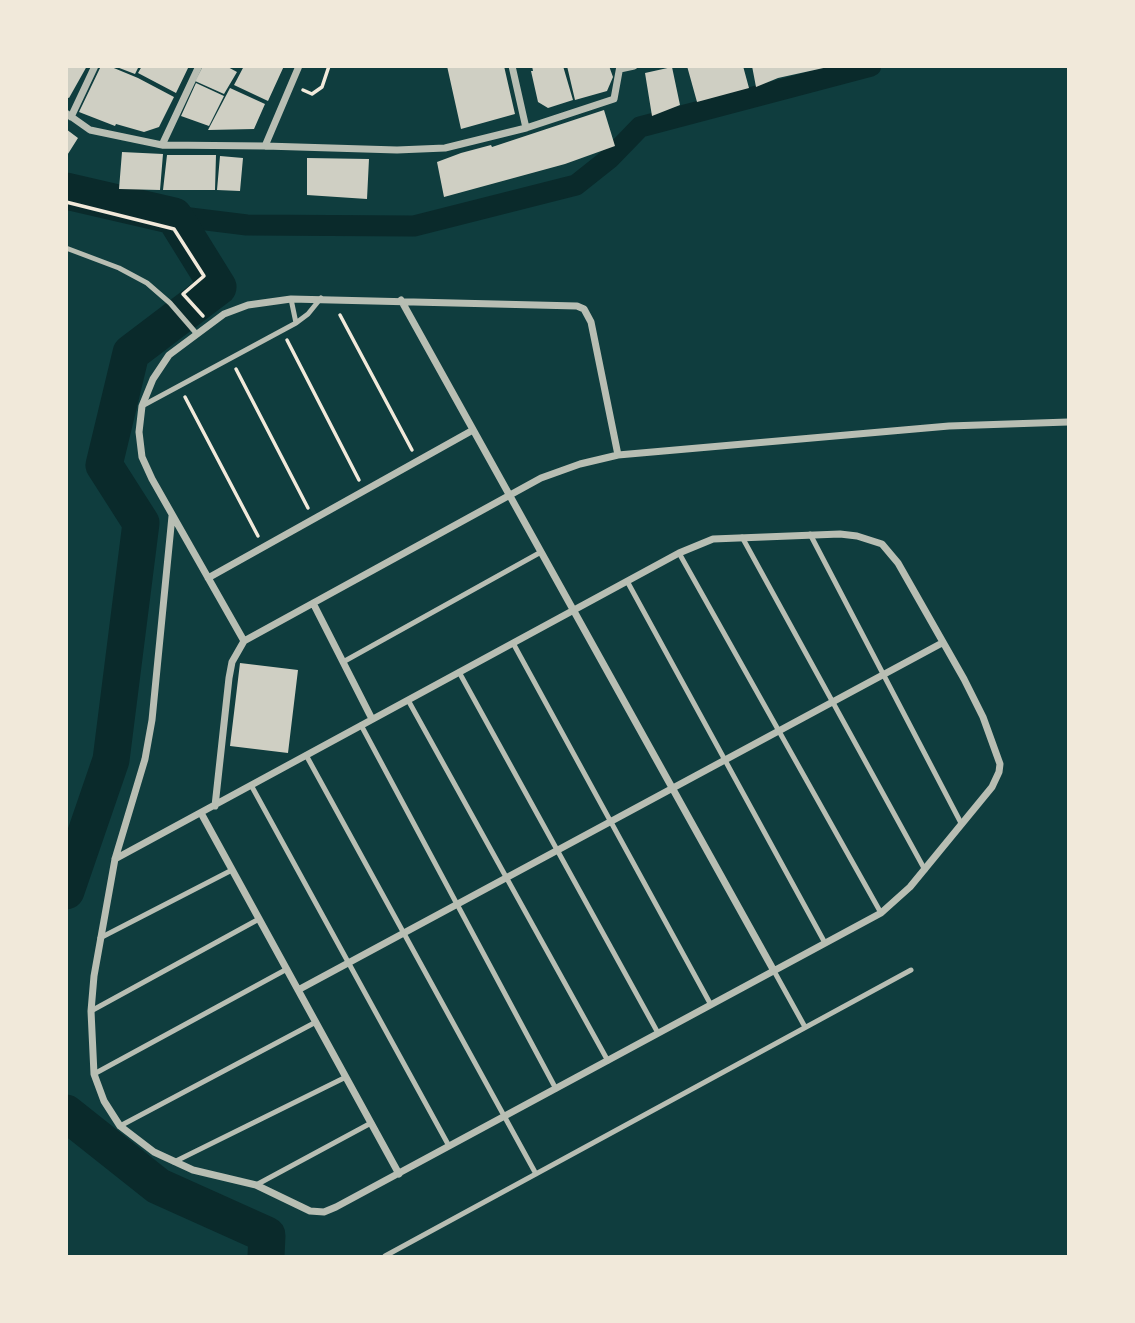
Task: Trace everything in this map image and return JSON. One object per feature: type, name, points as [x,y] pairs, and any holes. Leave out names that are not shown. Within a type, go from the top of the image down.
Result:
[{"type":"street","points":[[95,66],[69,115],[90,130],[162,145],[397,150],[445,148],[526,128],[614,99],[620,68],[634,66]]},
{"type":"street","points":[[162,145],[198,66]]},
{"type":"street","points":[[265,146],[299,66]]},
{"type":"street","points":[[512,66],[526,128]]},
{"type":"street","points":[[244,641],[172,516],[142,457],[139,432],[142,406],[153,379],[169,355],[224,314],[269,300],[321,298],[569,304],[584,309],[591,322],[618,455]]},
{"type":"street","points":[[401,300],[774,971]]},
{"type":"street","points":[[215,806],[229,678],[232,662],[244,641],[541,478],[580,464],[618,455],[949,426],[1069,422]]},
{"type":"street","points":[[208,578],[473,430]]},
{"type":"street","points":[[115,859],[679,553],[713,539],[810,534],[857,536],[882,544],[898,563],[983,717],[1000,764],[992,787],[925,870],[881,913],[336,1208],[324,1212],[310,1211],[256,1185],[193,1170],[155,1152],[120,1126],[104,1101],[94,1074],[90,1011],[100,938],[115,859],[145,758],[152,720],[172,516]]},
{"type":"street","points":[[313,603],[372,719]]},
{"type":"street","points":[[298,990],[943,643]]},
{"type":"street","points":[[201,813],[399,1174]]},
{"type":"lane","points":[[66,248],[147,283],[170,303],[196,333]]},
{"type":"lane","points":[[142,406],[296,323],[308,314],[321,298]]},
{"type":"lane","points":[[290,299],[296,323]]},
{"type":"lane","points":[[810,534],[961,823]]},
{"type":"lane","points":[[742,537],[925,870]]},
{"type":"lane","points":[[343,662],[541,552]]},
{"type":"lane","points":[[679,553],[881,913]]},
{"type":"lane","points":[[627,581],[825,943]]},
{"type":"lane","points":[[513,643],[712,1005]]},
{"type":"lane","points":[[459,672],[658,1034]]},
{"type":"lane","points":[[408,700],[608,1061]]},
{"type":"lane","points":[[361,725],[556,1089]]},
{"type":"lane","points":[[306,755],[537,1174]]},
{"type":"lane","points":[[251,785],[449,1146]]},
{"type":"lane","points":[[100,938],[232,870]]},
{"type":"lane","points":[[90,1011],[259,919]]},
{"type":"lane","points":[[94,1074],[287,969]]},
{"type":"lane","points":[[385,1256],[911,970]]},
{"type":"lane","points":[[774,971],[806,1027]]},
{"type":"lane","points":[[120,1126],[316,1022]]},
{"type":"lane","points":[[174,1162],[346,1077]]},
{"type":"lane","points":[[256,1185],[371,1124]]},
{"type":"path","points":[[294,87],[312,94],[322,87],[329,66]]},
{"type":"path","points":[[66,202],[174,229],[204,276],[183,294],[203,316]]},
{"type":"path","points":[[331,299],[418,461]]},
{"type":"path","points":[[282,331],[365,491]]},
{"type":"path","points":[[230,359],[314,519]]},
{"type":"path","points":[[179,386],[264,547]]},
{"type":"building","points":[[66,66],[87,66],[69,98],[66,97]]},
{"type":"building","points":[[101,66],[109,66],[138,78],[174,97],[159,127],[144,132],[116,124],[115,126],[79,112]]},
{"type":"building","points":[[114,66],[139,66],[135,74]]},
{"type":"building","points":[[142,66],[189,66],[176,93],[138,73]]},
{"type":"building","points":[[203,66],[226,66],[237,72],[224,94],[195,81]]},
{"type":"building","points":[[244,66],[284,66],[268,101],[234,85]]},
{"type":"building","points":[[447,66],[504,66],[515,114],[461,129]]},
{"type":"building","points":[[532,66],[563,66],[573,100],[548,108],[538,102]]},
{"type":"building","points":[[567,66],[609,66],[613,77],[607,91],[575,100]]},
{"type":"building","points":[[687,66],[743,66],[749,88],[697,102]]},
{"type":"building","points":[[752,66],[828,67],[778,78],[756,87]]},
{"type":"building","points":[[672,67],[680,105],[652,116],[645,73]]},
{"type":"building","points":[[196,83],[224,96],[209,126],[181,116]]},
{"type":"building","points":[[230,88],[265,104],[254,129],[208,130]]},
{"type":"building","points":[[604,110],[615,146],[565,164],[444,197],[437,162]]},
{"type":"building","points":[[66,129],[78,138],[66,157]]},
{"type":"building","points":[[122,152],[163,154],[160,190],[119,189]]},
{"type":"building","points":[[167,155],[216,155],[215,190],[163,190]]},
{"type":"building","points":[[220,156],[243,158],[240,191],[217,190]]},
{"type":"building","points":[[307,158],[369,159],[367,199],[307,195]]},
{"type":"building","points":[[240,663],[298,670],[288,753],[230,746]]},
{"type":"waterway","points":[[174,216],[247,225],[414,226],[576,185],[610,158],[640,127],[871,66]]},
{"type":"waterway","points":[[66,191],[174,216],[218,287],[131,353],[104,465],[141,523],[111,760],[66,891]]},
{"type":"waterway","points":[[66,1113],[158,1186],[267,1235],[266,1256]]}]
